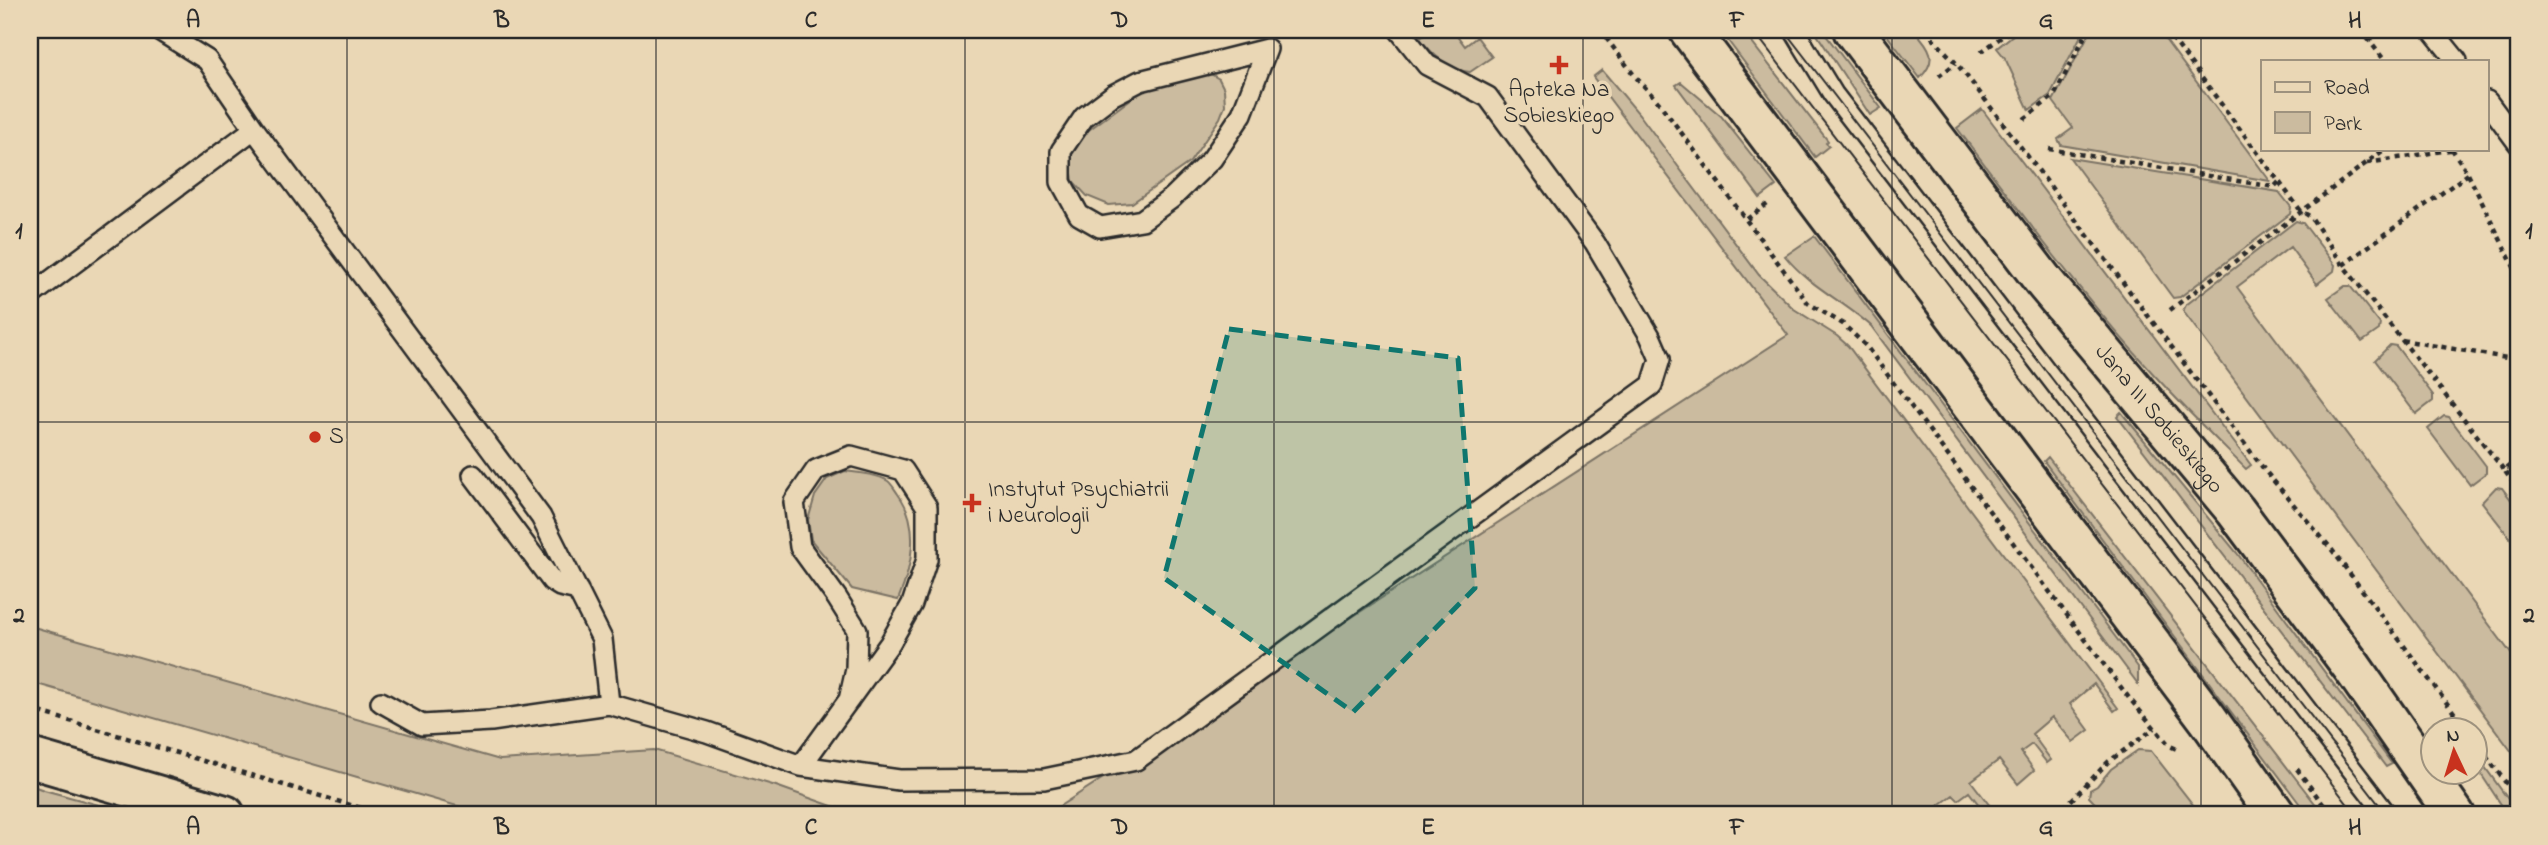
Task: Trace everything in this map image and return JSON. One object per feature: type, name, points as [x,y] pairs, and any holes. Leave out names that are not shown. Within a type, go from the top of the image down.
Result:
[{"type":"main road","points":[[1689,30],[2208,719],[2276,815]]},
{"type":"main road","name":"Jana III Sobieskiego","points":[[1853,30],[2045,283],[2251,531],[2359,676],[2455,815]]},
{"type":"main road","points":[[30,758],[225,815]]},
{"type":"lane","points":[[159,30],[207,60],[254,129],[541,517],[602,639],[609,704]]},
{"type":"lane","points":[[382,702],[422,725],[491,721],[609,704],[706,732],[801,766],[899,780],[1044,779],[1136,760],[1652,385],[1660,359],[1650,336],[1595,243],[1488,97],[1427,65],[1399,30]]},
{"type":"lane","points":[[1794,30],[1833,94],[2386,815]]},
{"type":"lane","points":[[2432,30],[2455,60]]},
{"type":"lane","points":[[1267,49],[1242,114],[1212,159],[1172,198],[1142,220],[1100,227],[1079,215],[1061,181],[1060,151],[1084,117],[1113,95],[1140,81],[1267,49]]},
{"type":"lane","points":[[2488,102],[2518,143]]},
{"type":"lane","points":[[30,296],[254,129]]},
{"type":"lane","points":[[801,766],[849,700],[890,643],[912,604],[926,559],[927,507],[903,470],[851,456],[816,470],[794,502],[800,547],[837,598],[856,630],[856,669],[849,700]]},
{"type":"lane","points":[[473,475],[552,581],[560,586],[578,590]]},
{"type":"path","points":[[1600,30],[1668,114],[1808,303],[1843,324],[1866,346],[2129,698],[2170,746]]},
{"type":"path","points":[[1925,30],[1970,80],[2266,472],[2329,546],[2456,716]]},
{"type":"path","points":[[1981,52],[2011,30]]},
{"type":"path","points":[[2024,119],[2054,96],[2088,30]]},
{"type":"path","points":[[2166,30],[2301,211],[2311,217],[2343,265],[2518,489]]},
{"type":"path","points":[[2361,30],[2384,60]]},
{"type":"path","points":[[2369,40],[2383,30]]},
{"type":"path","points":[[2049,149],[2274,187],[2279,182]]},
{"type":"path","points":[[2170,310],[2384,150]]},
{"type":"path","points":[[2364,164],[2448,150]]},
{"type":"path","points":[[2455,150],[2518,275]]},
{"type":"path","points":[[2343,265],[2468,174]]},
{"type":"path","points":[[2402,341],[2518,360]]},
{"type":"path","points":[[2504,470],[2518,459]]},
{"type":"path","points":[[30,709],[384,815]]},
{"type":"path","points":[[2057,815],[2108,762],[2155,728]]},
{"type":"path","points":[[2488,759],[2518,799]]},
{"type":"highlighted area","points":[[1229,329],[1458,358],[1475,588],[1353,712],[1164,578]]},
{"type":"green space","points":[[1433,30],[1453,30],[1465,46],[1477,37],[1492,57],[1470,72],[1448,65],[1419,37]]},
{"type":"green space","points":[[1720,30],[1742,30],[1828,141],[1826,143],[1829,146],[1815,157]]},
{"type":"green space","points":[[1814,30],[1822,30],[1881,108],[1870,115]]},
{"type":"green space","points":[[1883,30],[1914,30],[1924,42],[1931,59],[1920,78]]},
{"type":"green space","points":[[2019,30],[2084,30],[2050,95],[2029,110],[2005,58],[1997,48]]},
{"type":"green space","points":[[2091,30],[2158,30],[2270,181],[2061,145],[2058,139],[2073,128],[2053,101]]},
{"type":"green space","points":[[1602,70],[1639,114],[1759,275],[1794,309],[1848,346],[2118,708],[2114,711],[2094,684],[2070,704],[2089,730],[2073,742],[2052,717],[2032,734],[2051,760],[2047,763],[2032,744],[2021,752],[2034,770],[2018,784],[1999,760],[1971,781],[1990,806],[1983,810],[1969,792],[1958,800],[1953,795],[1926,815],[1046,815],[1788,335],[1593,77]]},
{"type":"green space","points":[[1209,73],[1219,79],[1224,89],[1225,105],[1220,118],[1190,162],[1132,203],[1109,205],[1087,196],[1073,181],[1070,157],[1086,132],[1143,90]]},
{"type":"green space","points":[[1681,82],[1721,116],[1776,186],[1760,198],[1676,85]]},
{"type":"green space","points":[[1982,109],[2251,465],[2246,469],[2165,387],[2091,302],[1957,128]]},
{"type":"green space","points":[[2070,158],[2279,192],[2291,207],[2290,214],[2180,297],[2173,298]]},
{"type":"green space","points":[[2296,221],[2303,223],[2335,265],[2334,271],[2317,284],[2290,247],[2237,287],[2518,663],[2518,760],[2488,720],[2488,716],[2485,716],[2183,311],[2186,305]]},
{"type":"green space","points":[[1814,236],[2138,667],[2138,684],[1871,326],[1815,285],[1785,256]]},
{"type":"green space","points":[[2345,286],[2350,286],[2380,324],[2379,330],[2362,342],[2328,298]]},
{"type":"green space","points":[[2390,345],[2396,346],[2433,395],[2433,401],[2416,414],[2375,360]]},
{"type":"green space","points":[[2121,412],[2237,553],[2392,764],[2386,767],[2117,416]]},
{"type":"green space","points":[[2444,416],[2449,417],[2486,466],[2486,473],[2470,485],[2428,429]]},
{"type":"green space","points":[[2048,457],[2324,815],[2308,815],[2044,461]]},
{"type":"green space","points":[[845,471],[873,475],[888,481],[905,506],[910,519],[912,546],[907,574],[898,600],[852,589],[811,540],[808,520],[815,496],[827,479]]},
{"type":"green space","points":[[2496,487],[2502,488],[2518,509],[2518,548],[2482,502]]},
{"type":"green space","points":[[30,626],[500,760],[654,750],[776,786],[846,811],[877,815],[488,815],[30,682]]},
{"type":"green space","points":[[2138,750],[2151,751],[2201,815],[2106,815],[2089,797],[2090,790],[2097,786],[2111,769]]},
{"type":"green space","points":[[2488,771],[2518,813],[2508,815],[2488,785]]},
{"type":"green space","points":[[30,785],[135,815],[50,815],[30,809]]},
{"type":"tram line","points":[[1753,30],[2356,815]]},
{"type":"tram line","points":[[1784,30],[2387,815]]},
{"type":"place","name":"Apteka Na Sobieskiego","points":[[1559,65]]},
{"type":"place","name":"S","points":[[315,437]]},
{"type":"place","name":"Instytut Psychiatrii i Neurologii","points":[[972,503]]}]
